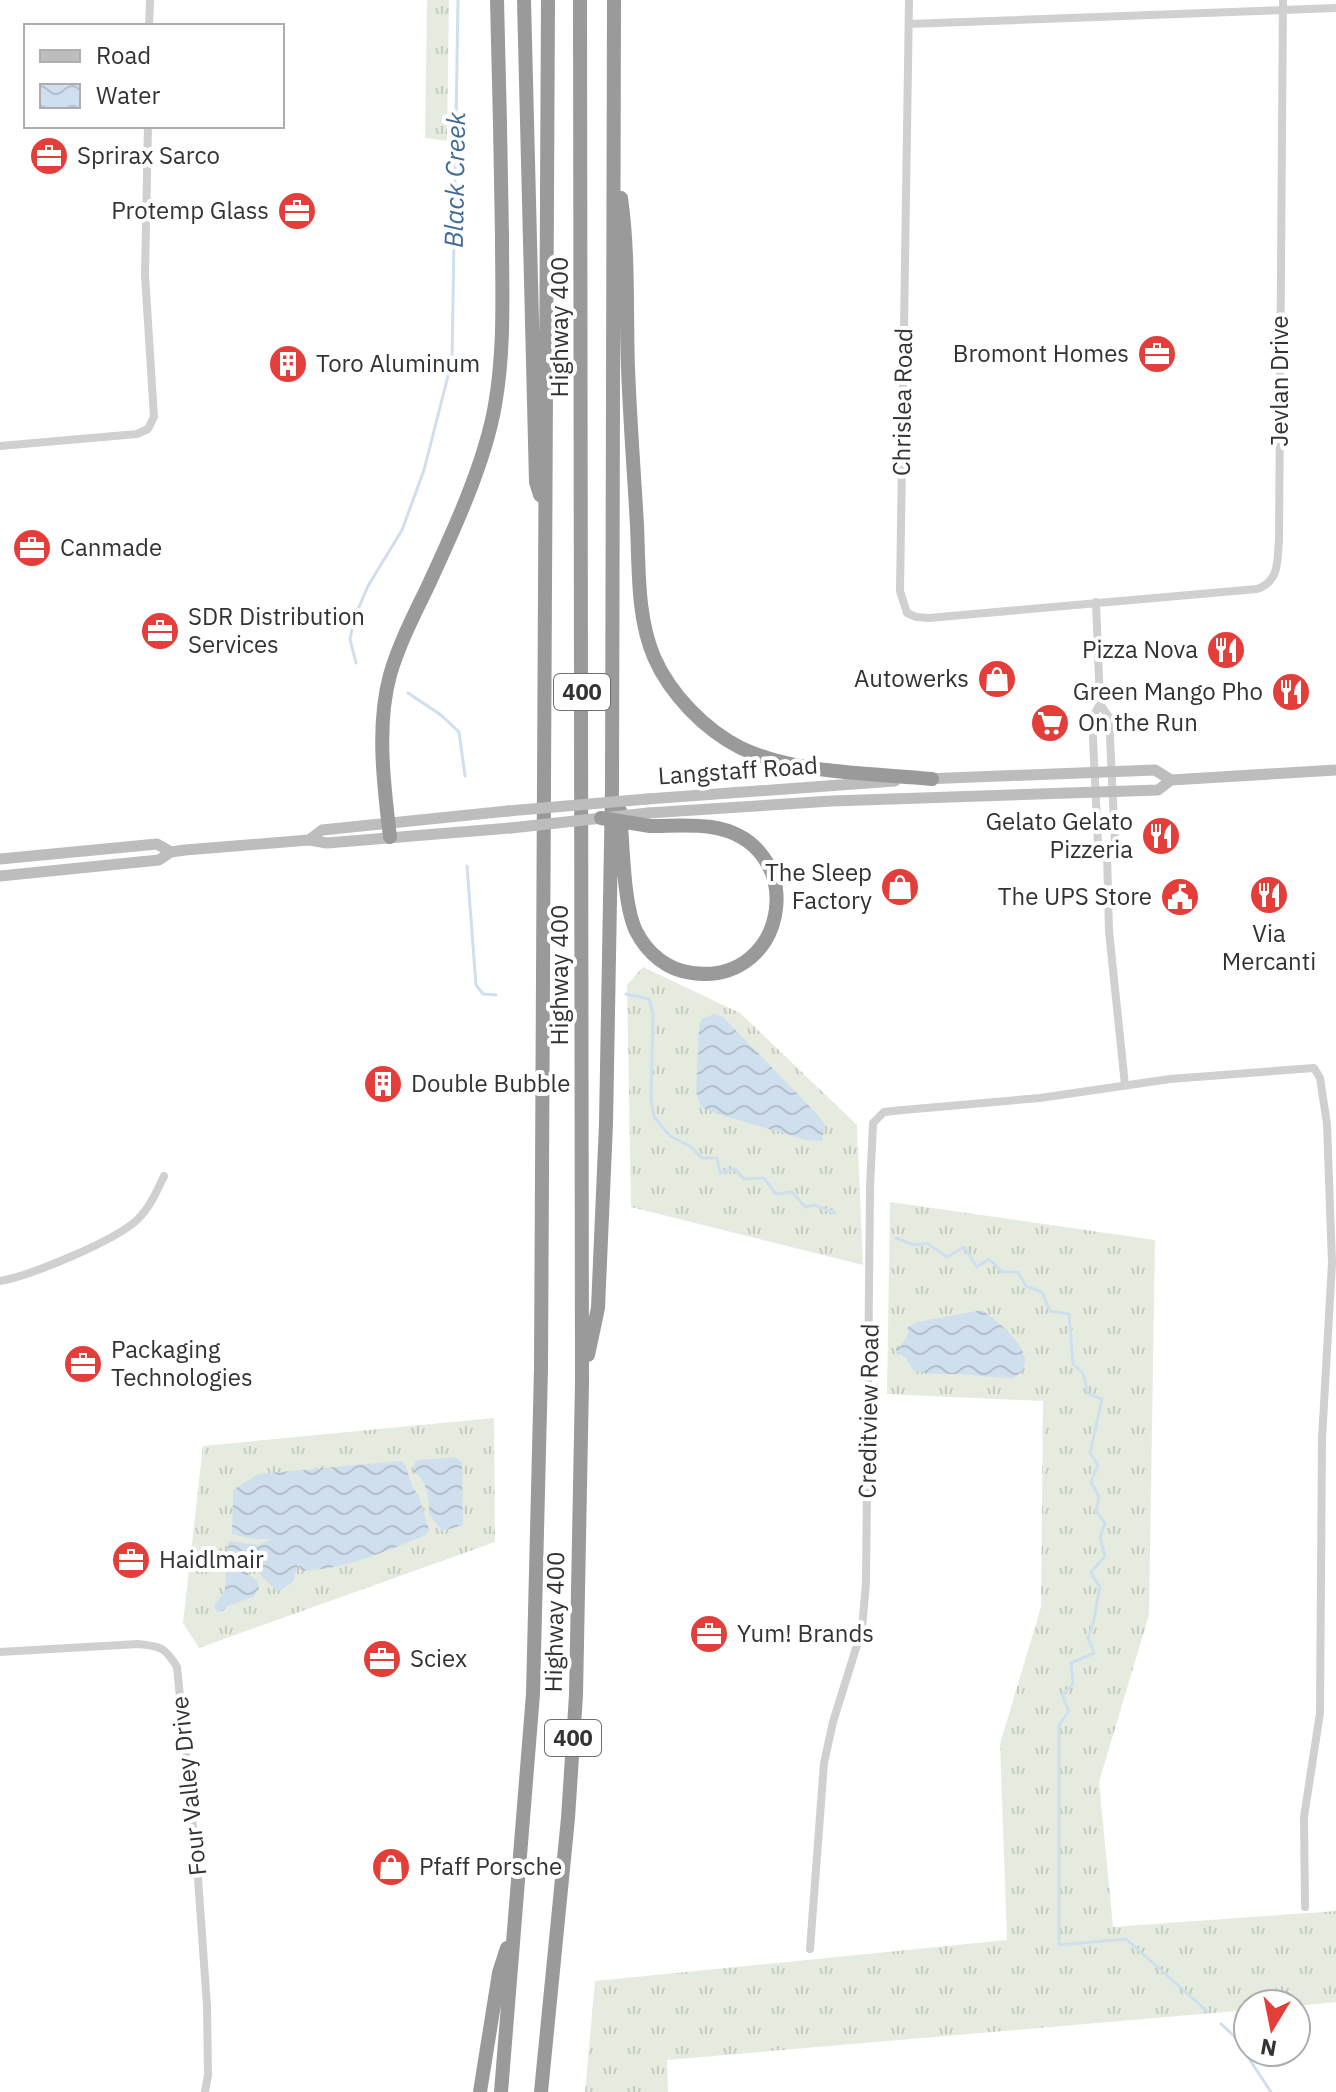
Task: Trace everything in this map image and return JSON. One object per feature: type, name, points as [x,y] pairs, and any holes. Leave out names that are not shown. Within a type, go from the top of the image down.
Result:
[{"type":"highway","points":[[389,830],[384,727],[390,676],[400,646],[446,547],[484,446],[495,407],[501,364],[501,126],[497,0]]},
{"type":"highway","points":[[524,0],[536,482],[544,508]]},
{"type":"highway","name":"Highway 400","points":[[501,2092],[533,1694],[541,1369],[548,0]]},
{"type":"highway","name":"Highway 400","points":[[541,2092],[567,1833],[576,1695],[582,1383],[580,0]]},
{"type":"highway","points":[[582,1383],[598,1308],[604,1211],[612,788],[614,0]]},
{"type":"highway","points":[[614,157],[625,226],[628,370],[641,597],[653,655],[664,678],[706,724],[739,747],[766,758],[818,767],[932,779]]},
{"type":"highway","points":[[601,818],[649,820],[711,827],[735,834],[757,848],[777,888],[772,928],[761,948],[744,963],[724,972],[703,975],[685,973],[666,965],[641,940],[629,906],[620,808],[612,788]]},
{"type":"highway","points":[[480,2092],[499,1973],[515,1925]]},
{"type":"main road","name":"Langstaff Road","points":[[389,830],[508,811],[932,779],[1155,770],[1171,780]]},
{"type":"main road","name":"Langstaff Road","points":[[649,820],[832,801],[1158,790],[1171,780],[1335,772]]},
{"type":"main road","name":"Langstaff Road","points":[[0,876],[159,860],[171,852],[309,840],[322,830],[511,828],[601,818]]},
{"type":"main road","name":"Langstaff Road","points":[[0,859],[157,844],[171,852]]},
{"type":"street","points":[[149,24],[150,0]]},
{"type":"street","name":"Chrislea Road","points":[[909,0],[900,591],[903,605],[907,613],[929,618],[1096,602]]},
{"type":"street","points":[[909,24],[1283,5],[1336,8]]},
{"type":"street","name":"Jevlan Drive","points":[[1096,602],[1257,589],[1269,585],[1274,578],[1279,540],[1283,5]]},
{"type":"street","points":[[0,446],[137,434],[148,429],[154,417],[145,285],[148,128]]},
{"type":"street","points":[[1096,602],[1100,704],[1092,718],[1098,844],[1107,854]]},
{"type":"street","points":[[1100,704],[1109,717],[1115,843],[1107,854],[1109,931],[1125,1085]]},
{"type":"street","name":"Creditview Road","points":[[810,1949],[824,1763],[833,1722],[862,1629],[866,1583],[873,1123],[884,1112],[1314,1068],[1320,1078],[1327,1124],[1334,1315]]},
{"type":"street","points":[[0,1281],[70,1257],[136,1222],[149,1207],[164,1176]]},
{"type":"street","points":[[1305,1907],[1304,1817],[1320,1713],[1322,1453],[1334,1315]]},
{"type":"street","name":"Four Valley Drive","points":[[0,1652],[138,1644],[160,1646],[177,1667],[207,2008],[208,2078],[205,2092]]},
{"type":"green space","points":[[427,0],[449,0],[447,141],[425,138]]},
{"type":"green space","points":[[643,967],[740,1013],[857,1125],[863,1265],[631,1207],[627,985]]},
{"type":"green space","points":[[890,1202],[1155,1240],[1149,1615],[1099,1782],[1113,1927],[1336,1911],[1336,2002],[1312,2004],[1312,1988],[1232,1988],[1232,2011],[667,2060],[668,2092],[585,2092],[595,1981],[1007,1940],[1000,1744],[1041,1607],[1043,1401],[887,1394]]},
{"type":"green space","points":[[494,1418],[495,1542],[199,1648],[183,1623],[203,1446]]},
{"type":"water","points":[[714,1014],[723,1017],[817,1114],[825,1125],[822,1141],[807,1140],[701,1107],[696,1092],[699,1026],[702,1019]]},
{"type":"water","points":[[982,1310],[1012,1335],[1023,1353],[1023,1369],[1013,1378],[919,1372],[913,1370],[906,1358],[896,1352],[909,1332],[907,1328],[917,1322]]},
{"type":"water","points":[[455,1457],[462,1462],[463,1525],[442,1531],[429,1514],[427,1491],[413,1466],[417,1460]]},
{"type":"water","points":[[401,1461],[419,1496],[429,1530],[426,1535],[365,1559],[334,1567],[301,1571],[298,1563],[293,1582],[277,1592],[252,1566],[246,1572],[257,1580],[259,1589],[253,1597],[217,1612],[214,1606],[226,1589],[225,1560],[229,1541],[259,1545],[271,1539],[232,1534],[233,1490],[258,1474]]},
{"type":"waterway","name":"Black Creek","points":[[356,663],[350,639],[354,619],[368,586],[402,530],[424,470],[452,360],[458,0]]},
{"type":"waterway","points":[[408,693],[441,715],[459,732],[465,776]]},
{"type":"waterway","points":[[467,866],[476,985],[483,994],[496,995]]},
{"type":"waterway","points":[[626,994],[649,999],[653,1013],[651,1099],[654,1117],[670,1136],[690,1146],[702,1158],[717,1158],[720,1173],[735,1169],[744,1179],[764,1178],[776,1194],[792,1192],[805,1207],[814,1205],[835,1213]]},
{"type":"waterway","points":[[896,1238],[914,1245],[927,1243],[947,1257],[964,1247],[977,1267],[989,1259],[1002,1272],[1018,1272],[1026,1286],[1042,1292],[1050,1311],[1069,1314],[1073,1364],[1083,1373],[1088,1394],[1102,1399],[1090,1453],[1098,1465],[1091,1482],[1099,1497],[1096,1511],[1105,1523],[1100,1537],[1105,1556],[1091,1572],[1100,1588],[1088,1638],[1094,1653],[1071,1663],[1073,1684],[1062,1695],[1069,1711],[1059,1725],[1059,1945],[1126,1939],[1207,2011]]},
{"type":"waterway","points":[[1221,2024],[1234,2036],[1271,2092]]},
{"type":"place","name":"Sprirax Sarco","points":[[49,156]]},
{"type":"place","name":"Protemp Glass","points":[[297,211]]},
{"type":"place","name":"Bromont Homes","points":[[1157,354]]},
{"type":"place","name":"Toro Aluminum","points":[[288,364]]},
{"type":"place","name":"Canmade","points":[[32,548]]},
{"type":"place","name":"SDR Distribution Services","points":[[160,631]]},
{"type":"place","name":"Pizza Nova","points":[[1226,650]]},
{"type":"place","name":"Autowerks","points":[[997,679]]},
{"type":"place","name":"Green Mango Pho","points":[[1291,692]]},
{"type":"place","name":"On the Run","points":[[1050,723]]},
{"type":"place","name":"Gelato Gelato Pizzeria","points":[[1161,836]]},
{"type":"place","name":"The Sleep Factory","points":[[900,887]]},
{"type":"place","name":"Via Mercanti","points":[[1269,895]]},
{"type":"place","name":"The UPS Store","points":[[1180,897]]},
{"type":"place","name":"Double Bubble","points":[[383,1084]]},
{"type":"place","name":"Packaging Technologies","points":[[83,1364]]},
{"type":"place","name":"Haidlmair","points":[[131,1560]]},
{"type":"place","name":"Yum! Brands","points":[[709,1634]]},
{"type":"place","name":"Sciex","points":[[382,1659]]},
{"type":"place","name":"Pfaff Porsche","points":[[391,1867]]}]
